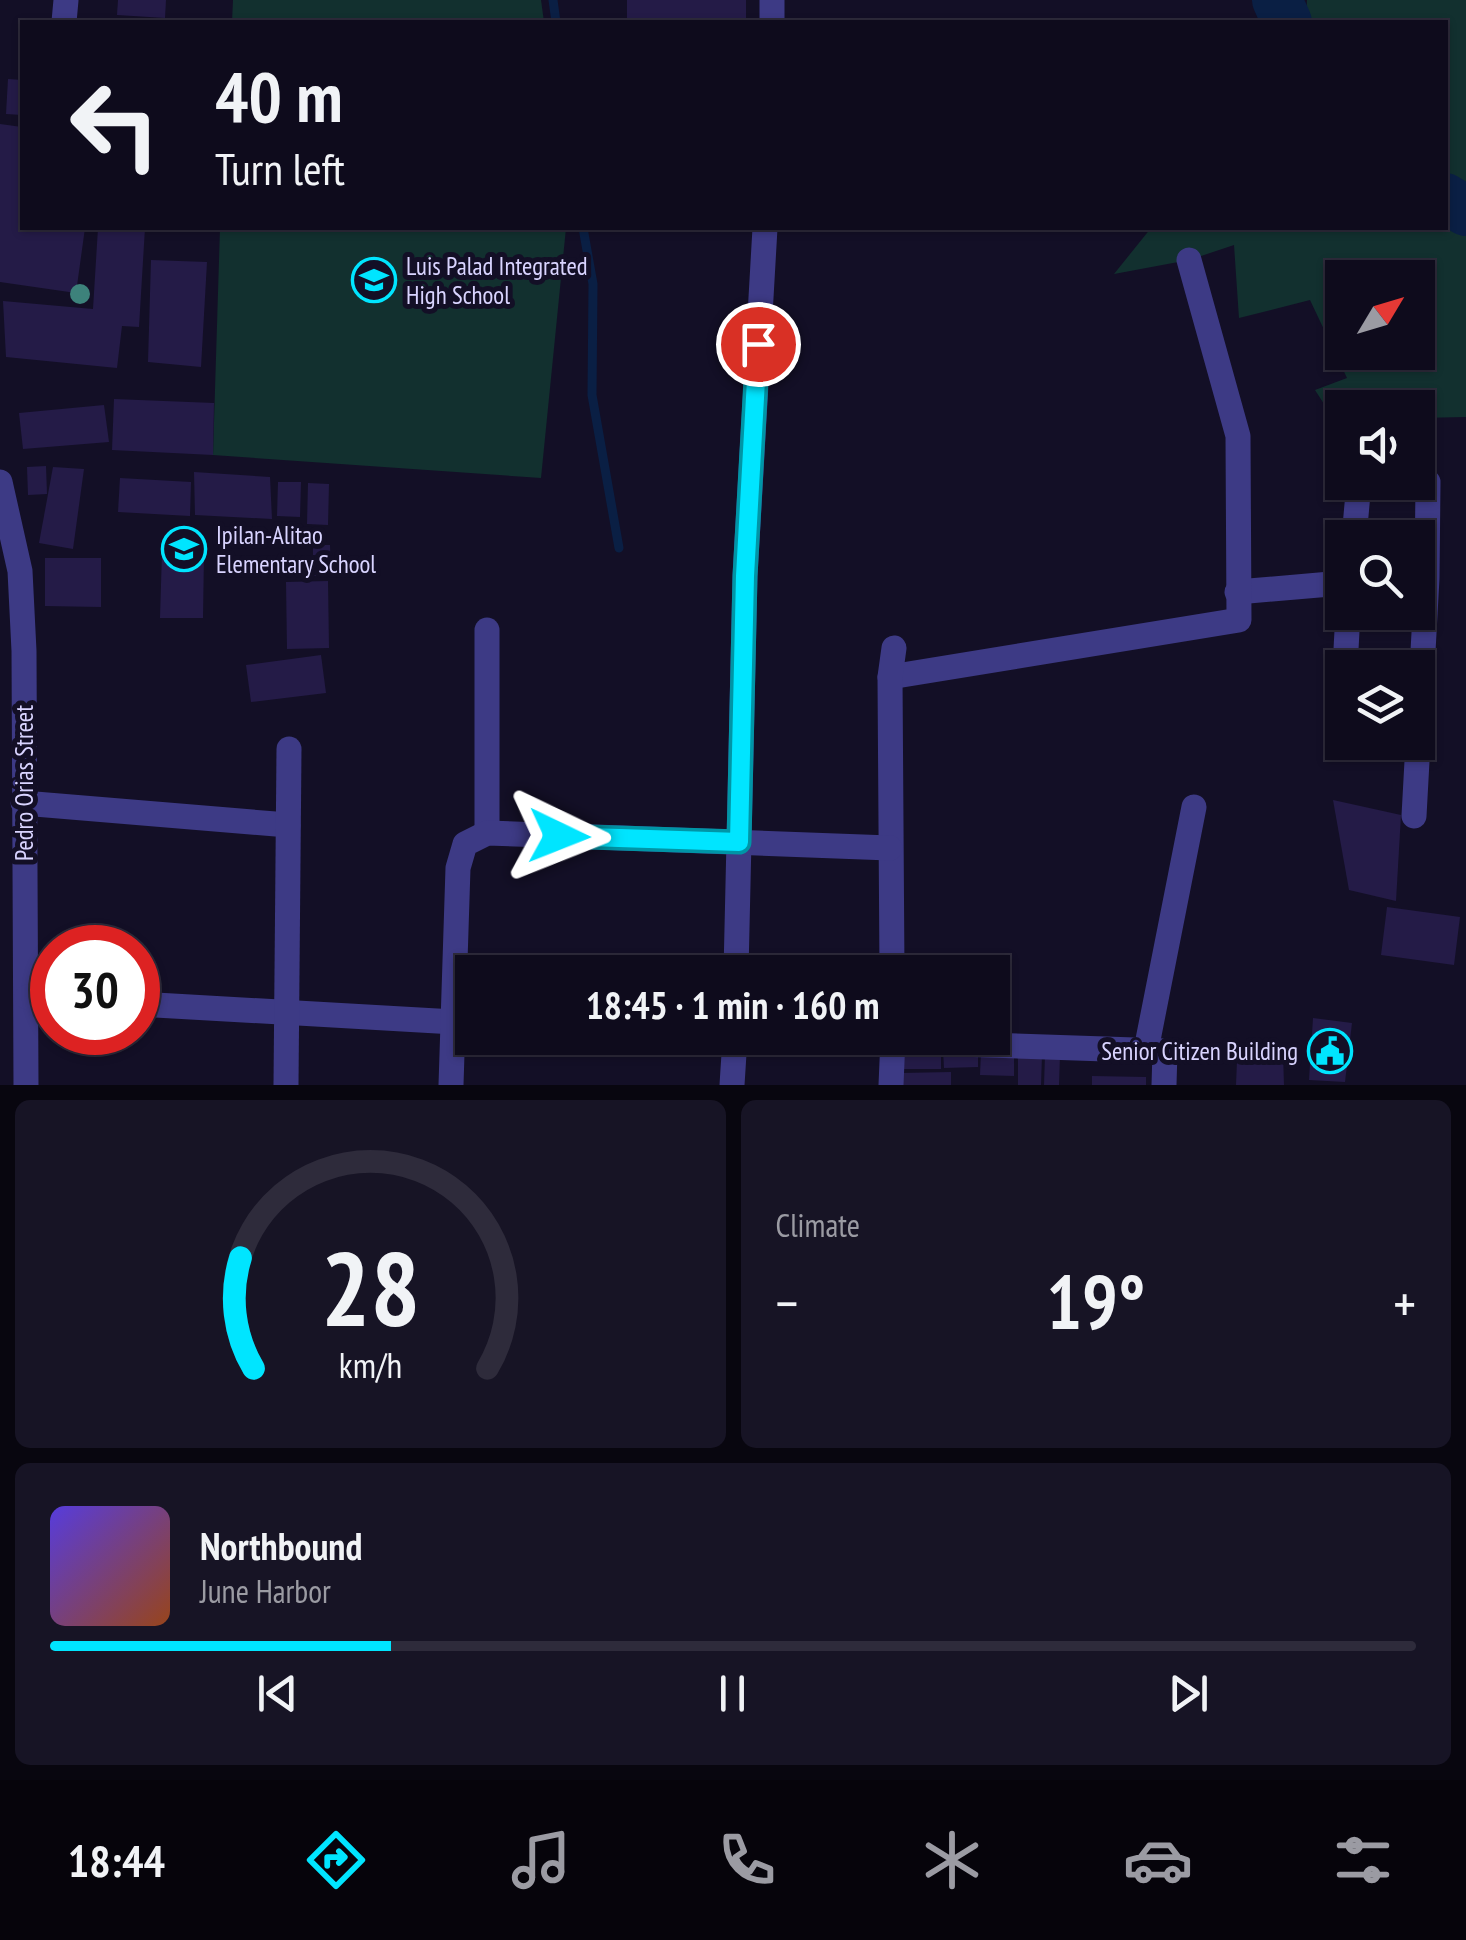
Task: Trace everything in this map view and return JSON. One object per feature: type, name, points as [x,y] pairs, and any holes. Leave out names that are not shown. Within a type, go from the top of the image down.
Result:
[{"type":"street","points":[[736,955],[745,576],[764,230]]},
{"type":"street","points":[[890,678],[1239,620],[1238,436],[1190,260]]},
{"type":"street","name":"Pedro Orias Street","points":[[0,482],[20,571],[23,803],[34,925]]},
{"type":"street","points":[[1237,592],[1325,584]]},
{"type":"street","points":[[487,630],[487,834]]},
{"type":"street","points":[[1414,816],[1420,630]]},
{"type":"street","points":[[892,955],[890,678],[894,648]]},
{"type":"street","points":[[286,1085],[289,749]]},
{"type":"street","points":[[23,803],[288,825]]},
{"type":"street","points":[[1146,1050],[1194,807]]},
{"type":"street","points":[[461,955],[458,868],[465,844],[487,834],[890,848]]},
{"type":"street","points":[[160,1005],[455,1023]]},
{"type":"street","points":[[1010,1044],[1165,1051],[1164,1085]]},
{"type":"street","name":"Pedro Orias Street","points":[[26,1085],[31,1055]]},
{"type":"street","points":[[451,1085],[457,1055]]},
{"type":"street","points":[[732,1085],[734,1055]]},
{"type":"street","points":[[892,1085],[893,1055]]},
{"type":"green space","points":[[233,0],[541,0],[544,20],[232,20]]},
{"type":"green space","points":[[1307,0],[1466,0],[1466,417],[1435,418],[1435,390],[1325,390],[1325,406],[1315,390],[1347,378],[1343,370],[1435,370],[1435,260],[1325,260],[1325,332],[1310,300],[1239,318],[1234,245],[1189,260],[1114,274],[1149,230],[1448,230],[1448,20],[1306,20]]},
{"type":"green space","points":[[220,230],[566,230],[541,478],[213,455]]},
{"type":"building","points":[[118,0],[166,0],[165,18],[117,15]]},
{"type":"building","points":[[627,0],[746,0],[746,20],[627,20]]},
{"type":"building","points":[[8,79],[20,80],[20,115],[6,114]]},
{"type":"building","points":[[0,124],[20,127],[20,230],[85,230],[76,293],[0,282]]},
{"type":"building","points":[[98,230],[145,230],[139,327],[122,326],[117,368],[6,357],[3,301],[93,309]]},
{"type":"building","points":[[151,260],[207,262],[201,367],[148,362]]},
{"type":"building","points":[[114,399],[214,403],[213,455],[112,450]]},
{"type":"building","points":[[104,405],[109,442],[23,449],[19,413]]},
{"type":"building","points":[[46,466],[47,494],[28,495],[27,467]]},
{"type":"building","points":[[53,467],[84,469],[73,549],[39,543]]},
{"type":"building","points":[[194,472],[270,477],[272,519],[195,515]]},
{"type":"building","points":[[120,478],[191,482],[190,516],[118,512]]},
{"type":"building","points":[[278,482],[301,482],[300,517],[277,516]]},
{"type":"building","points":[[308,483],[329,484],[328,525],[307,524]]},
{"type":"building","points":[[313,545],[330,545],[331,576],[313,576]]},
{"type":"building","points":[[162,552],[204,553],[203,618],[160,618]]},
{"type":"building","points":[[45,558],[101,558],[101,607],[45,606]]},
{"type":"building","points":[[328,581],[329,648],[287,649],[286,582]]},
{"type":"building","points":[[321,655],[326,693],[251,702],[246,665]]},
{"type":"building","points":[[1333,800],[1401,815],[1396,901],[1349,890]]},
{"type":"building","points":[[1387,907],[1460,917],[1454,965],[1381,955]]},
{"type":"building","name":"Senior Citizen Building","points":[[1313,1018],[1352,1023],[1345,1082],[1309,1080]]},
{"type":"building","points":[[1014,1052],[1014,1076],[980,1075],[981,1055]]},
{"type":"building","points":[[1018,1054],[1042,1055],[1041,1085],[1018,1085]]},
{"type":"building","points":[[1283,1054],[1284,1085],[1236,1085],[1237,1061]]},
{"type":"building","points":[[903,1055],[941,1055],[941,1069],[903,1069]]},
{"type":"building","points":[[943,1055],[978,1055],[978,1067],[944,1068]]},
{"type":"building","points":[[1045,1055],[1060,1055],[1059,1085],[1044,1085]]},
{"type":"building","points":[[951,1072],[951,1085],[902,1085],[901,1073]]},
{"type":"building","points":[[1092,1076],[1146,1077],[1146,1085],[1092,1085]]},
{"type":"waterway","points":[[553,0],[556,20]]},
{"type":"waterway","points":[[1277,0],[1286,20]]},
{"type":"waterway","points":[[1448,200],[1466,211]]},
{"type":"waterway","points":[[583,230],[593,284],[592,395],[619,548]]},
{"type":"place","name":"Luis Palad Integrated High School","points":[[374,280]]},
{"type":"place","name":"Ipilan-Alitao Elementary School","points":[[184,549]]},
{"type":"place","name":"Senior Citizen Building","points":[[1330,1051]]},
{"type":"route","points":[[559,836],[739,842],[745,576],[758,344]]}]
